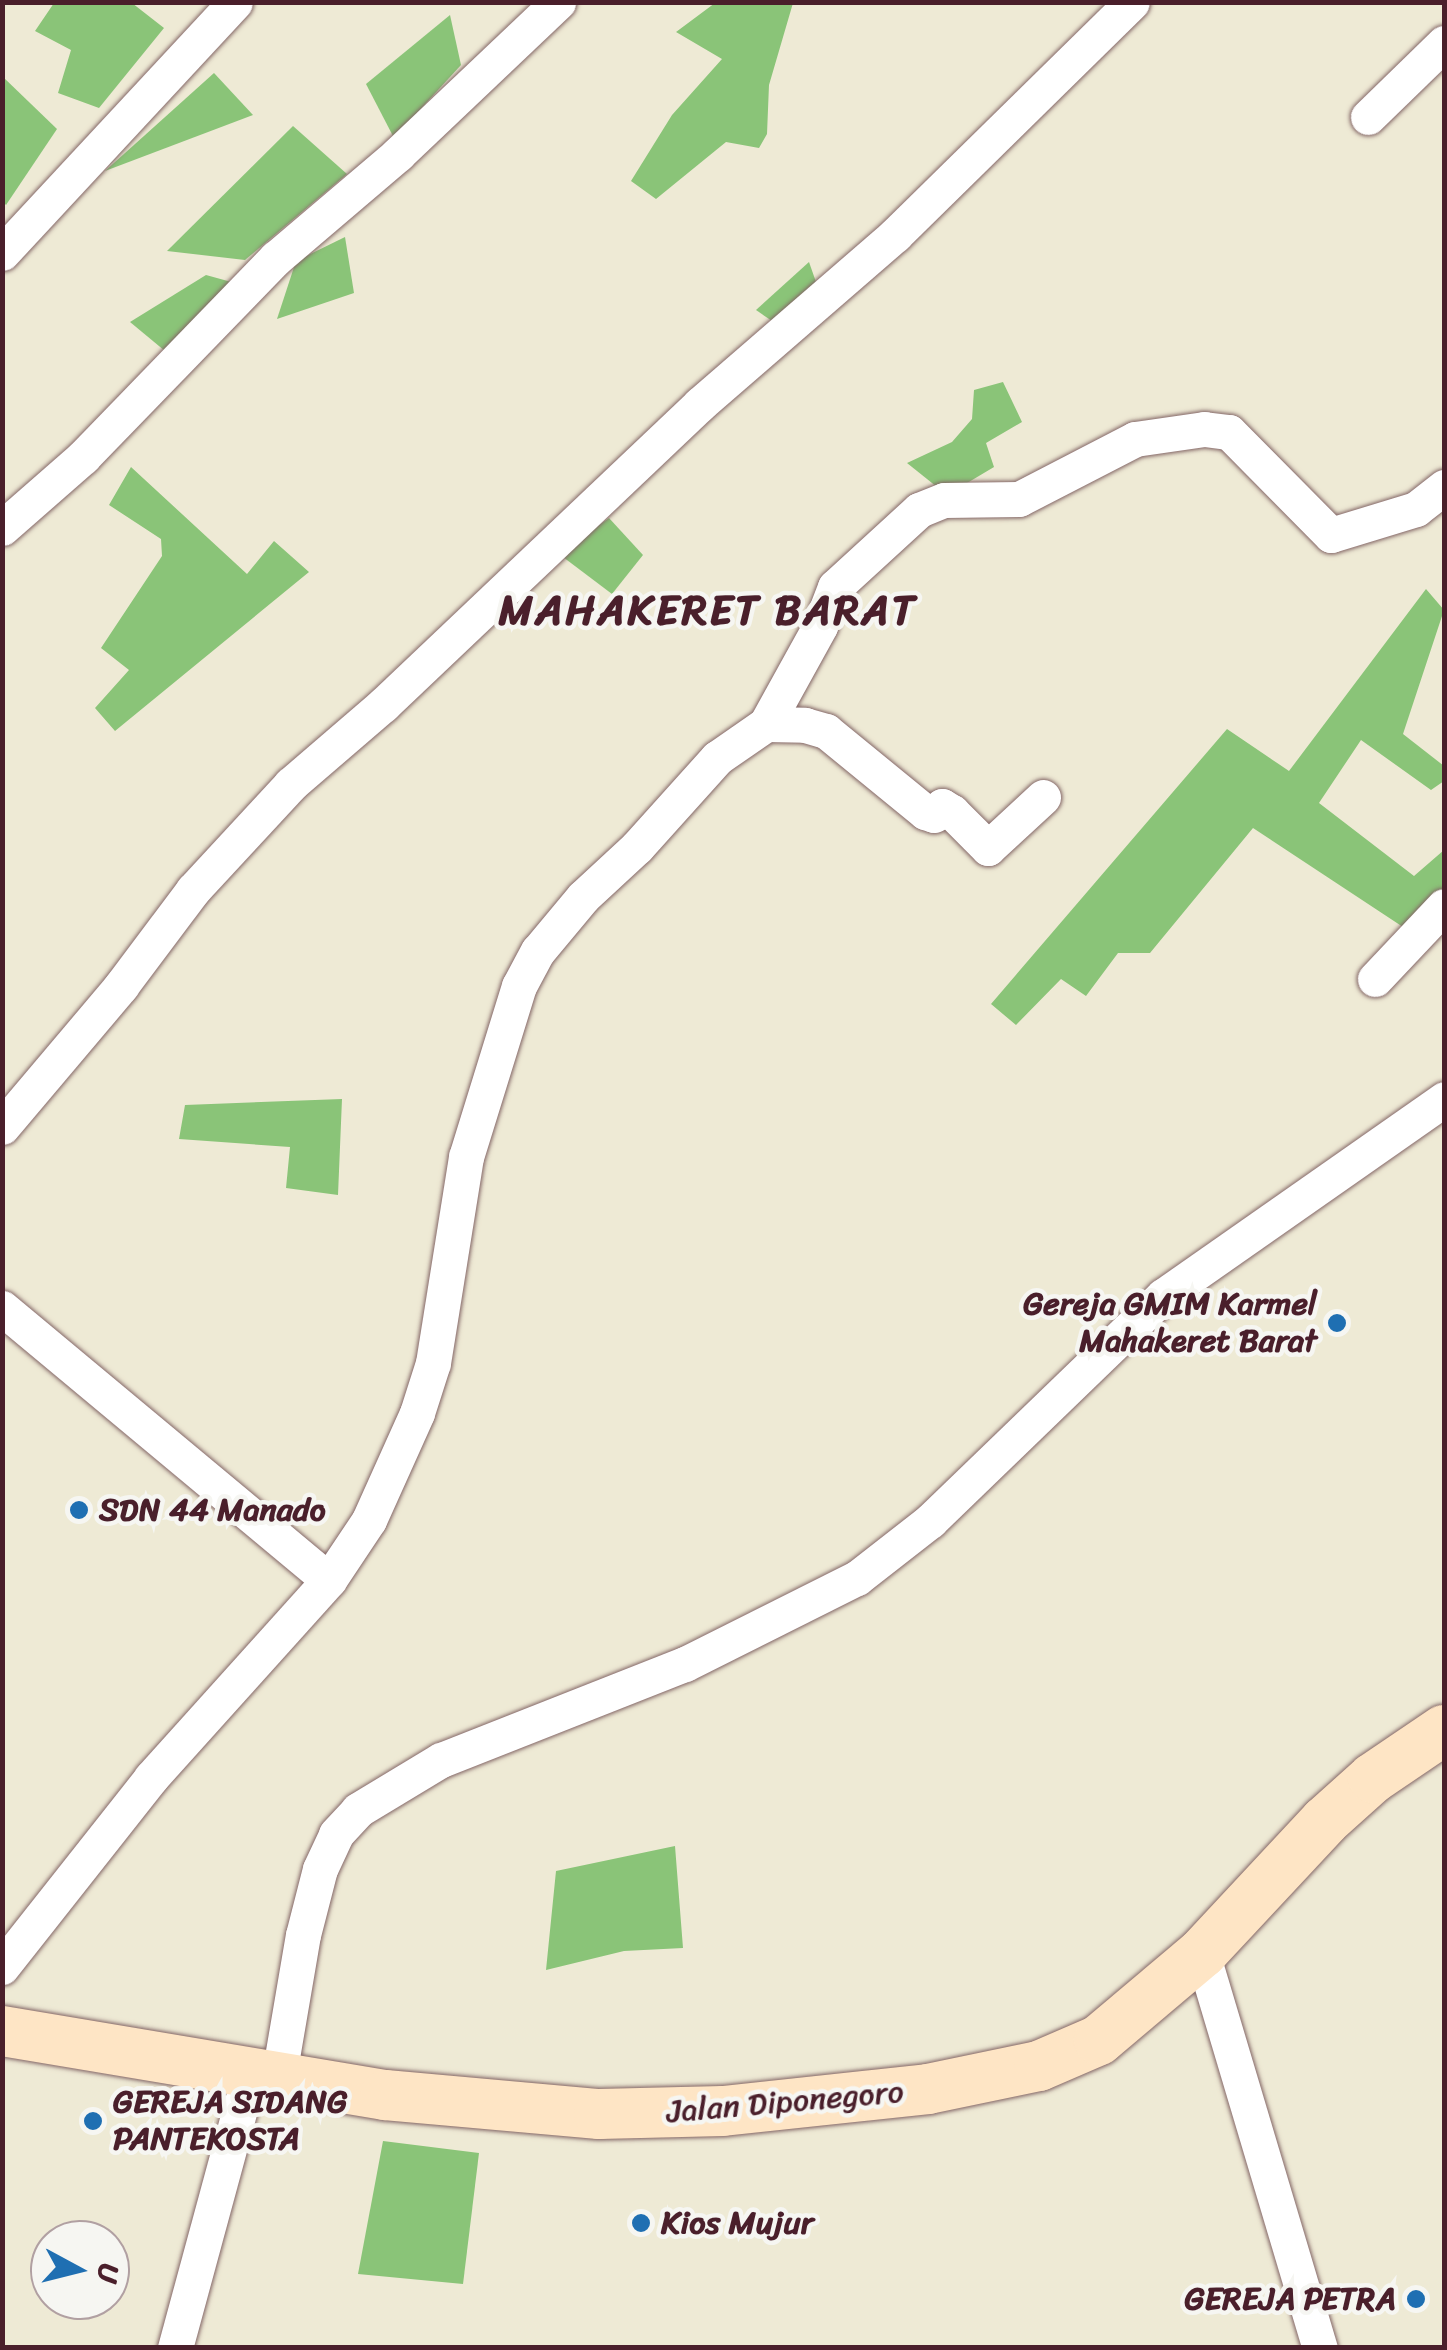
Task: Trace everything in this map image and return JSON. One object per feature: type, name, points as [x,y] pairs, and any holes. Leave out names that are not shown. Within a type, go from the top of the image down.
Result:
[{"type":"main road","name":"Jalan Diponegoro","points":[[2,2031],[386,2095],[599,2114],[850,2100],[1039,2066],[1099,2040],[1202,1952],[1325,1821],[1374,1778],[1444,1730]]},
{"type":"street","points":[[2,253],[235,2]]},
{"type":"street","points":[[2,528],[84,457],[276,258],[398,154],[558,2]]},
{"type":"street","points":[[2,1127],[121,986],[193,890],[290,784],[383,705],[700,404],[895,234],[1132,2]]},
{"type":"street","points":[[1368,117],[1444,43]]},
{"type":"street","points":[[2,1967],[151,1778],[329,1580],[369,1520],[417,1413],[433,1364],[466,1157],[519,986],[538,951],[583,898],[637,846],[717,758],[766,724],[820,626],[835,586],[919,510],[944,500],[1020,499],[1135,438],[1204,429],[1229,432],[1331,535],[1416,510],[1444,487]]},
{"type":"street","points":[[766,724],[805,725],[826,731],[925,812],[934,816],[942,806],[952,812],[988,848],[1043,798]]},
{"type":"street","points":[[1375,979],[1444,906]]},
{"type":"street","points":[[175,2348],[265,2072],[320,1869],[336,1834],[358,1810],[441,1760],[685,1664],[857,1578],[930,1520],[1163,1296],[1444,1099]]},
{"type":"street","points":[[2,1308],[329,1580]]},
{"type":"street","points":[[1202,1952],[1318,2346]]},
{"type":"green space","points":[[54,3],[132,3],[164,28],[99,108],[58,93],[71,50],[35,31]]},
{"type":"green space","points":[[715,3],[793,3],[769,85],[767,134],[759,148],[726,142],[656,199],[631,181],[672,115],[722,59],[676,32]]},
{"type":"green space","points":[[450,15],[461,65],[394,138],[366,84]]},
{"type":"green space","points":[[214,73],[253,115],[105,171]]},
{"type":"green space","points":[[2,76],[57,129],[6,205],[2,201]]},
{"type":"green space","points":[[293,126],[347,174],[245,260],[167,251]]},
{"type":"green space","points":[[345,237],[354,293],[277,319],[296,261]]},
{"type":"green space","points":[[809,262],[816,282],[772,321],[756,310]]},
{"type":"green space","points":[[206,275],[235,283],[165,351],[130,322]]},
{"type":"green space","points":[[1003,382],[1022,422],[986,443],[994,467],[947,495],[907,463],[952,442],[972,419],[974,390]]},
{"type":"green space","points":[[131,467],[247,574],[274,541],[309,572],[115,731],[95,708],[129,670],[101,648],[162,556],[161,539],[109,505]]},
{"type":"green space","points":[[609,518],[643,555],[612,594],[559,554]]},
{"type":"green space","points":[[1426,589],[1444,610],[1403,734],[1444,766],[1444,781],[1431,790],[1361,740],[1319,803],[1414,876],[1444,850],[1444,889],[1403,927],[1253,828],[1150,953],[1118,953],[1086,996],[1061,979],[1016,1025],[991,1004],[1227,729],[1289,771]]},
{"type":"green space","points":[[342,1099],[338,1195],[286,1188],[290,1147],[179,1139],[185,1105]]},
{"type":"green space","points":[[675,1846],[683,1948],[624,1951],[546,1970],[556,1871]]},
{"type":"green space","points":[[383,2141],[479,2153],[463,2284],[358,2274]]},
{"type":"place","name":"Gereja GMIM Karmel Mahakeret Barat","points":[[1337,1323]]},
{"type":"place","name":"SDN 44 Manado","points":[[79,1510]]},
{"type":"place","name":"GEREJA SIDANG PANTEKOSTA","points":[[93,2121]]},
{"type":"place","name":"Kios Mujur","points":[[641,2223]]},
{"type":"place","name":"GEREJA PETRA","points":[[1416,2299]]},
{"type":"district","name":"MAHAKERET BARAT","points":[[708,610]]}]
